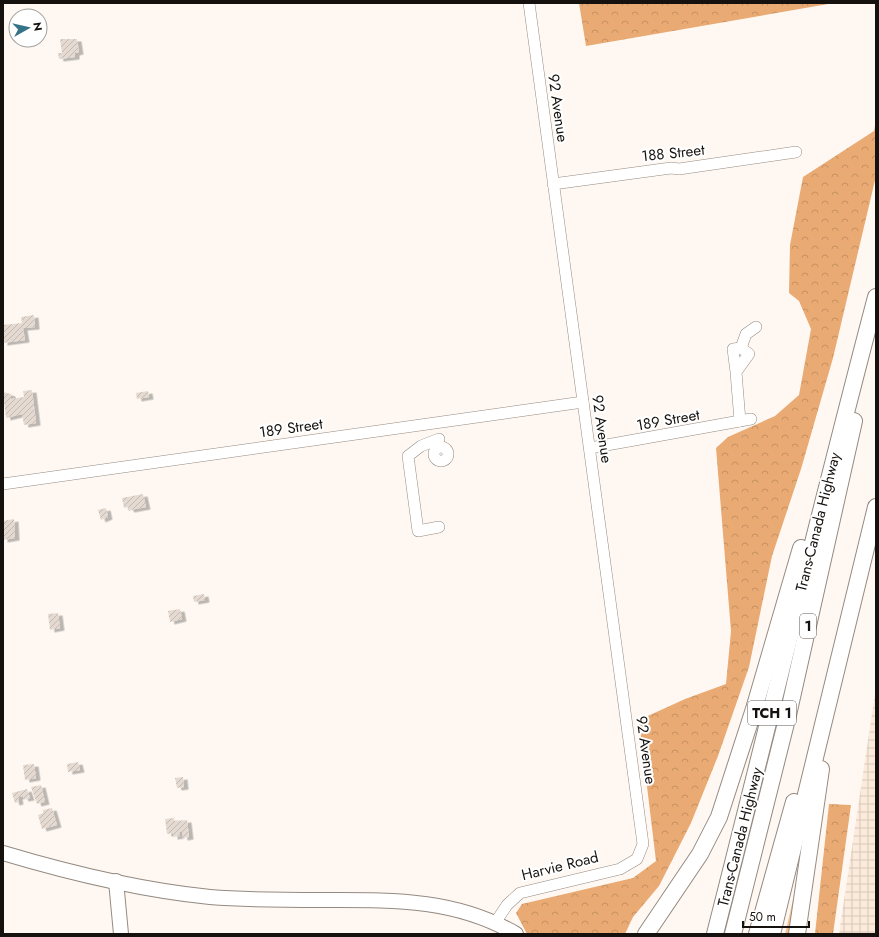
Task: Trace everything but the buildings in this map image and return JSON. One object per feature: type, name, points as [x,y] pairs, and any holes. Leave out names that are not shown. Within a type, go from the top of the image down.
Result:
[{"type":"highway","name":"Trans-Canada Highway","points":[[715,934],[772,712],[825,491],[876,297]]},
{"type":"highway","name":"Trans-Canada Highway","points":[[733,934],[788,715],[876,316]]},
{"type":"highway","points":[[646,934],[693,866],[707,843],[719,817],[754,710],[802,544],[825,491]]},
{"type":"highway","points":[[772,934],[876,507]]},
{"type":"highway","points":[[797,934],[835,674]]},
{"type":"highway","points":[[757,934],[790,815],[823,721]]},
{"type":"main road","points":[[3,853],[56,868],[116,881],[150,888],[209,896],[265,900],[404,901],[432,904],[466,913],[495,923],[516,934]]},
{"type":"main road","points":[[116,881],[121,934]]},
{"type":"street","name":"92 Avenue","points":[[528,3],[642,835],[643,844],[637,859]]},
{"type":"street","name":"188 Street","points":[[554,184],[671,168],[680,169],[796,152]]},
{"type":"street","name":"189 Street","points":[[590,448],[746,420],[736,372],[749,354],[741,348],[746,334],[756,327]]},
{"type":"street","name":"189 Street","points":[[3,484],[583,402]]},
{"type":"street","points":[[436,423],[439,443],[421,446],[408,456],[418,531],[439,527]]},
{"type":"street","name":"Harvie Road","points":[[495,923],[507,905],[520,893],[620,869],[637,859]]},
{"type":"shaded area","points":[[876,687],[876,934],[839,934]]},
{"type":"green space","points":[[579,3],[834,3],[586,46]]},
{"type":"green space","points":[[876,121],[876,176],[833,358],[801,469],[772,556],[749,667],[718,756],[691,823],[659,886],[633,917],[625,934],[527,934],[516,913],[522,904],[633,878],[656,861],[639,720],[685,699],[726,684],[731,631],[716,448],[728,437],[775,416],[799,395],[811,329],[799,301],[789,293],[790,245],[803,177],[874,131]]},
{"type":"green space","points":[[829,804],[851,805],[833,934],[815,934]]},
{"type":"green space","points":[[795,891],[798,892],[791,934],[785,934]]}]
